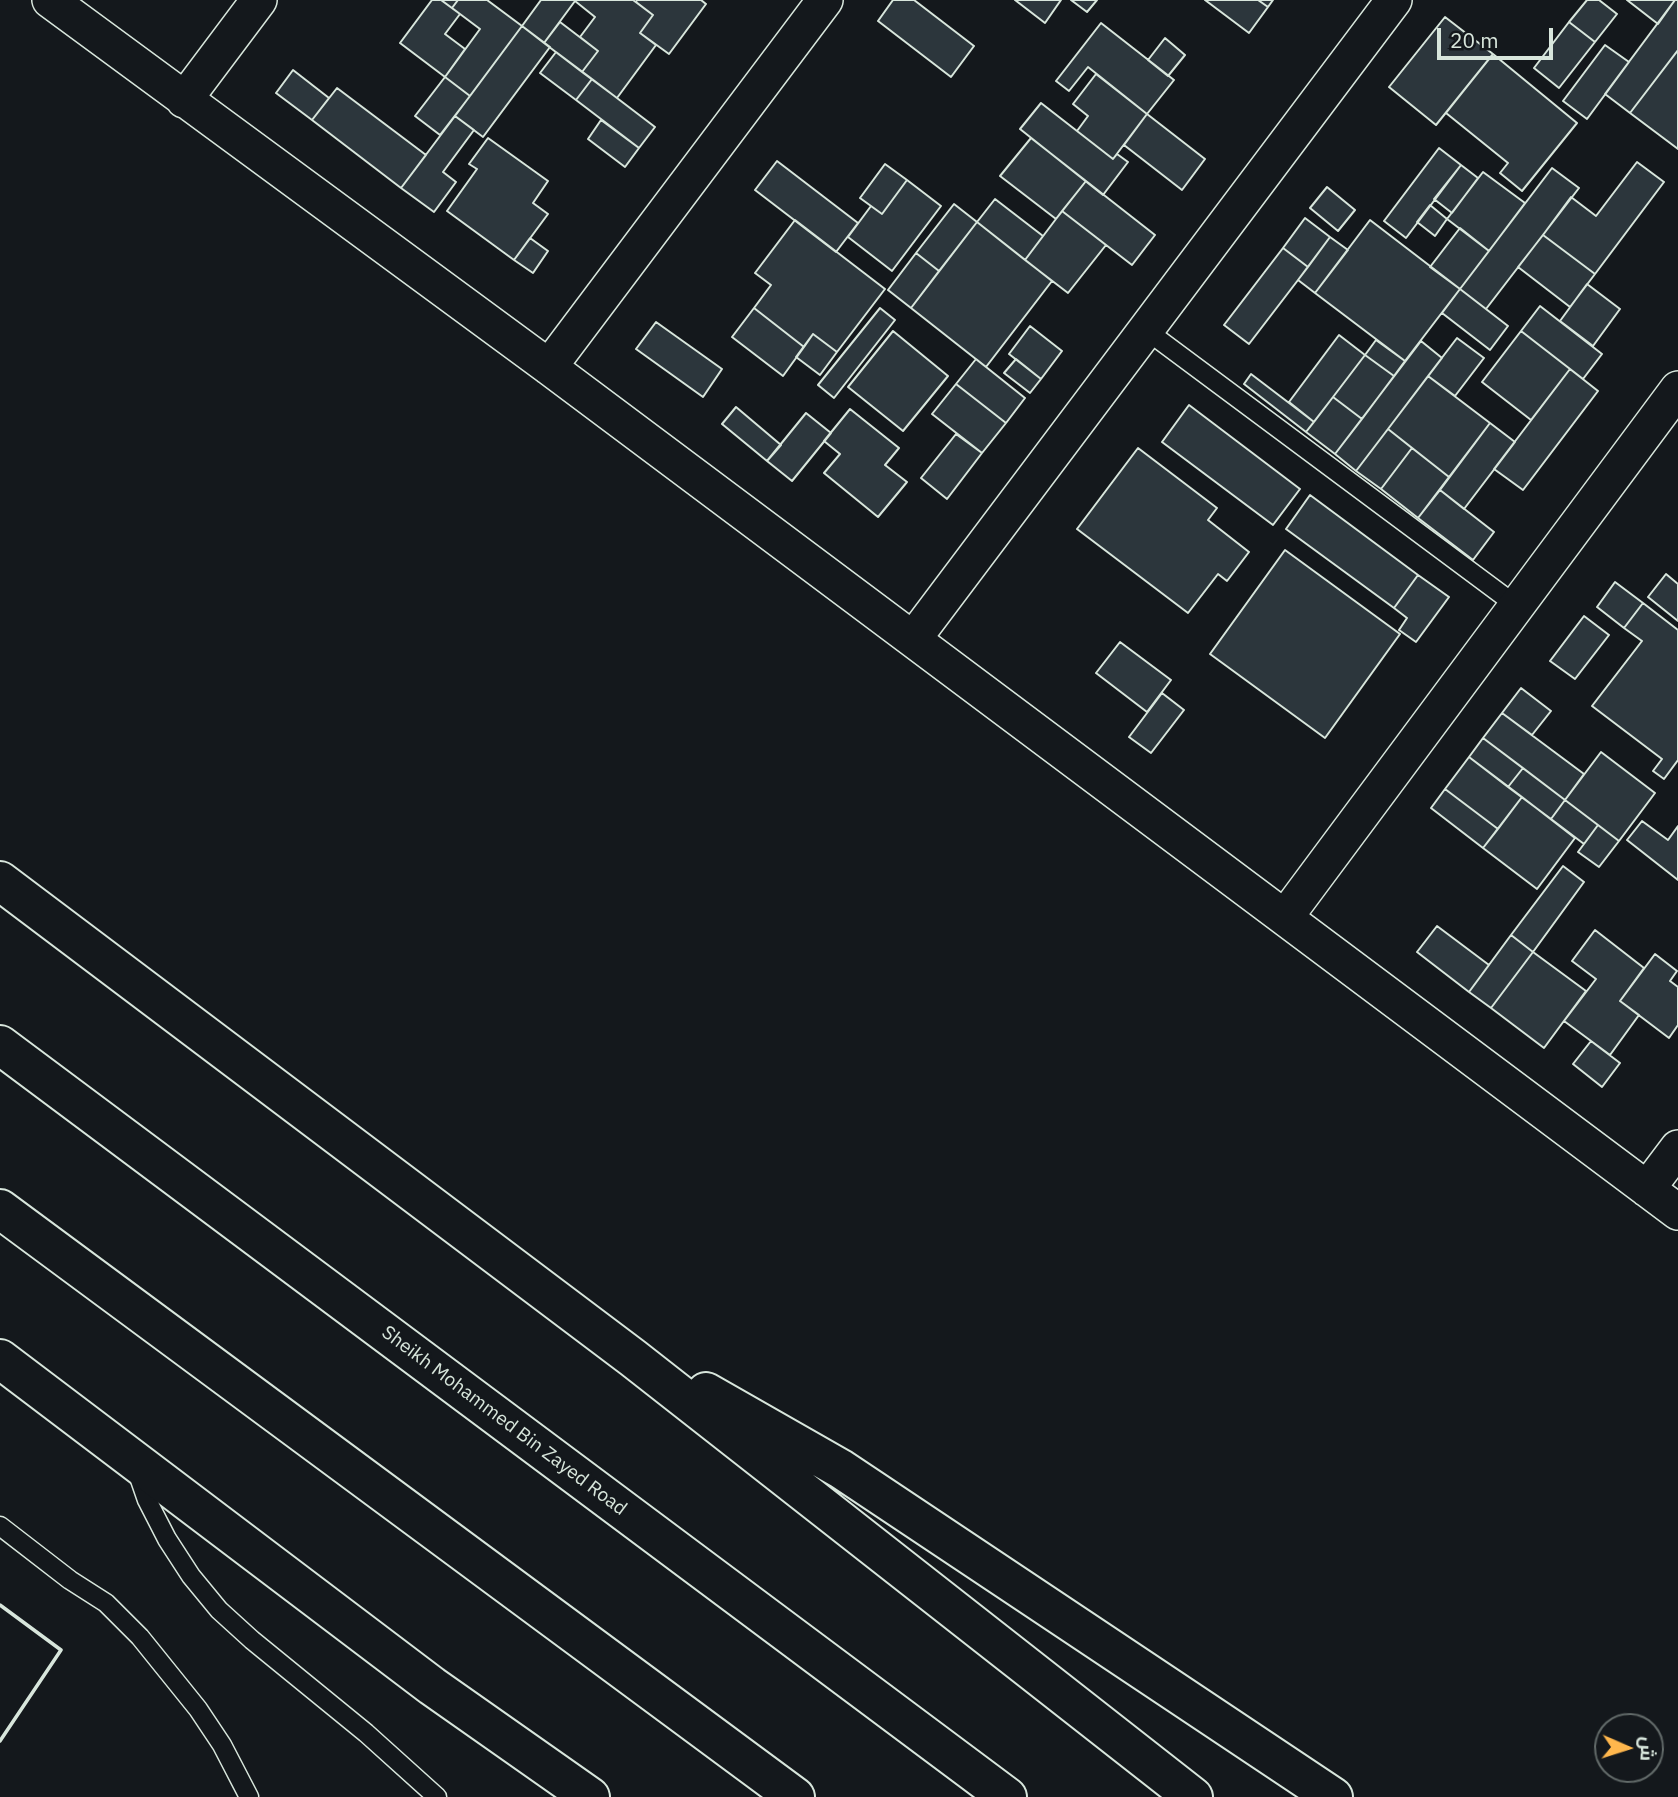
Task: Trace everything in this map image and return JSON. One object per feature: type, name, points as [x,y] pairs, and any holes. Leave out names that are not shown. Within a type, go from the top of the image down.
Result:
[{"type":"highway","points":[[0,881],[633,1358],[1193,1797]]},
{"type":"highway","name":"Sheikh Mohammed Bin Zayed Road","points":[[0,1045],[1007,1797]]},
{"type":"highway","points":[[0,1209],[795,1797]]},
{"type":"highway","points":[[633,1358],[715,1397],[841,1469],[1333,1797]]},
{"type":"highway","points":[[0,1359],[432,1686],[590,1797]]},
{"type":"highway","points":[[432,1686],[544,1797]]},
{"type":"street","points":[[50,0],[550,367],[1678,1212]]},
{"type":"street","points":[[184,100],[258,0]]},
{"type":"street","points":[[550,367],[825,0]]},
{"type":"street","points":[[914,638],[1394,0]]},
{"type":"street","points":[[1286,916],[1678,389]]},
{"type":"street","points":[[1647,1189],[1678,1148]]},
{"type":"lane","points":[[1146,330],[1517,606]]},
{"type":"lane","points":[[132,1458],[147,1500],[167,1539],[191,1576],[219,1610],[366,1732],[437,1797]]},
{"type":"lane","points":[[0,1526],[70,1580],[106,1603],[140,1637],[198,1709],[222,1745],[249,1797]]},
{"type":"building","points":[[432,0],[441,0],[460,14],[445,34],[465,49],[445,77],[400,43]]},
{"type":"building","points":[[441,0],[458,0],[452,8]]},
{"type":"building","points":[[458,0],[487,0],[522,26],[470,96],[445,77],[480,29],[452,8]]},
{"type":"building","points":[[541,0],[633,0],[653,15],[640,33],[656,45],[617,98],[582,72],[598,51],[580,37],[595,17],[575,1],[544,43],[522,26]]},
{"type":"building","points":[[701,0],[706,4],[669,54],[640,33],[653,15],[636,2]]},
{"type":"building","points":[[893,0],[914,0],[974,46],[951,77],[878,21]]},
{"type":"building","points":[[1015,0],[1061,0],[1045,23]]},
{"type":"building","points":[[1071,0],[1097,0],[1087,12]]},
{"type":"building","points":[[1205,0],[1258,0],[1268,7],[1249,33]]},
{"type":"building","points":[[1258,0],[1273,0],[1268,7]]},
{"type":"building","points":[[1587,0],[1599,0],[1617,14],[1595,42],[1569,22]]},
{"type":"building","points":[[1627,0],[1675,0],[1658,24]]},
{"type":"building","points":[[1675,0],[1678,0],[1678,50],[1630,113],[1605,94]]},
{"type":"building","points":[[1445,17],[1493,54],[1436,125],[1389,87]]},
{"type":"building","points":[[560,22],[598,51],[582,72],[544,43]]},
{"type":"building","points":[[1569,22],[1595,42],[1559,88],[1534,68]]},
{"type":"building","points":[[1101,23],[1174,80],[1147,114],[1088,67],[1069,91],[1056,81]]},
{"type":"building","points":[[522,26],[550,47],[483,137],[455,116]]},
{"type":"building","points":[[1165,38],[1185,55],[1168,76],[1148,60]]},
{"type":"building","points":[[1605,45],[1629,62],[1587,119],[1563,101]]},
{"type":"building","points":[[1678,50],[1678,149],[1630,113]]},
{"type":"building","points":[[556,52],[592,79],[576,100],[540,73]]},
{"type":"building","points":[[1493,54],[1577,123],[1522,191],[1500,173],[1508,163],[1446,113]]},
{"type":"building","points":[[293,70],[329,98],[312,120],[276,93]]},
{"type":"building","points":[[1096,74],[1147,114],[1113,159],[1077,131],[1088,116],[1073,104]]},
{"type":"building","points":[[445,77],[470,96],[440,135],[415,116]]},
{"type":"building","points":[[592,79],[655,127],[639,148],[576,100]]},
{"type":"building","points":[[337,88],[426,155],[401,188],[312,120]]},
{"type":"building","points":[[1041,103],[1113,159],[1117,154],[1128,162],[1103,195],[1020,129]]},
{"type":"building","points":[[1147,114],[1205,159],[1182,190],[1124,145]]},
{"type":"building","points":[[455,116],[474,130],[443,172],[456,182],[434,212],[401,188]]},
{"type":"building","points":[[601,120],[639,148],[625,167],[588,139]]},
{"type":"building","points":[[488,138],[548,181],[533,203],[548,214],[514,260],[447,211],[477,169],[469,164]]},
{"type":"building","points":[[1031,138],[1086,181],[1056,219],[1000,176]]},
{"type":"building","points":[[1439,148],[1461,165],[1406,238],[1384,221]]},
{"type":"building","points":[[777,161],[858,223],[836,252],[755,190]]},
{"type":"building","points":[[1637,162],[1664,182],[1595,274],[1543,235],[1571,197],[1596,216]]},
{"type":"building","points":[[885,164],[907,180],[882,214],[860,198]]},
{"type":"building","points":[[1461,165],[1478,178],[1452,213],[1434,199]]},
{"type":"building","points":[[1552,168],[1579,188],[1486,309],[1460,289]]},
{"type":"building","points":[[1483,172],[1525,203],[1489,251],[1447,219]]},
{"type":"building","points":[[907,180],[941,206],[892,271],[848,237],[871,206],[882,214]]},
{"type":"building","points":[[1086,181],[1155,235],[1132,265],[1062,211]]},
{"type":"building","points":[[1327,187],[1355,210],[1338,231],[1310,208]]},
{"type":"building","points":[[995,199],[1043,236],[1025,260],[977,222]]},
{"type":"building","points":[[954,204],[977,222],[939,271],[916,253]]},
{"type":"building","points":[[1430,205],[1447,219],[1435,236],[1417,222]]},
{"type":"building","points":[[1062,211],[1106,245],[1068,293],[1025,260]]},
{"type":"building","points":[[1305,218],[1330,237],[1308,267],[1283,248]]},
{"type":"building","points":[[795,220],[885,289],[837,352],[813,334],[804,347],[754,308],[771,285],[755,273]]},
{"type":"building","points":[[1370,220],[1460,289],[1405,361],[1315,293]]},
{"type":"building","points":[[977,222],[1052,281],[986,367],[911,308]]},
{"type":"building","points":[[1460,228],[1489,251],[1460,289],[1430,267]]},
{"type":"building","points":[[1543,235],[1595,274],[1570,307],[1518,267]]},
{"type":"building","points":[[1330,237],[1348,250],[1315,293],[1298,280]]},
{"type":"building","points":[[530,238],[548,251],[533,273],[514,260]]},
{"type":"building","points":[[1283,248],[1308,267],[1249,344],[1224,325]]},
{"type":"building","points":[[916,253],[939,271],[911,308],[888,290]]},
{"type":"building","points":[[1587,284],[1620,309],[1593,346],[1560,321]]},
{"type":"building","points":[[1460,289],[1508,326],[1490,350],[1442,313]]},
{"type":"building","points":[[1540,306],[1602,354],[1583,379],[1521,331]]},
{"type":"building","points":[[754,308],[804,347],[783,376],[732,337]]},
{"type":"building","points":[[880,308],[895,320],[834,398],[818,385]]},
{"type":"building","points":[[656,322],[722,369],[703,397],[636,349]]},
{"type":"building","points":[[1030,326],[1062,351],[1041,379],[1009,354]]},
{"type":"building","points":[[893,331],[948,376],[903,431],[848,387]]},
{"type":"building","points":[[1521,331],[1570,369],[1531,420],[1482,382]]},
{"type":"building","points":[[813,334],[837,352],[820,375],[796,357]]},
{"type":"building","points":[[1339,335],[1365,355],[1314,422],[1289,402]]},
{"type":"building","points":[[1457,338],[1484,358],[1455,396],[1428,376]]},
{"type":"building","points":[[1376,340],[1405,361],[1394,376],[1365,355]]},
{"type":"building","points":[[1421,341],[1442,358],[1356,471],[1335,454]]},
{"type":"building","points":[[1365,355],[1394,376],[1362,419],[1333,397]]},
{"type":"building","points":[[976,359],[1025,398],[1006,423],[956,384]]},
{"type":"building","points":[[1016,359],[1041,379],[1030,393],[1004,373]]},
{"type":"building","points":[[1570,369],[1598,391],[1523,490],[1494,469]]},
{"type":"building","points":[[1251,374],[1314,422],[1306,432],[1244,384]]},
{"type":"building","points":[[1428,376],[1490,423],[1449,477],[1388,429]]},
{"type":"building","points":[[956,384],[1006,423],[982,453],[932,414]]},
{"type":"building","points":[[1333,397],[1362,419],[1335,454],[1306,432]]},
{"type":"building","points":[[1189,405],[1300,489],[1273,525],[1162,442]]},
{"type":"building","points":[[736,407],[781,445],[767,461],[722,424]]},
{"type":"building","points":[[850,409],[899,448],[885,465],[907,482],[878,517],[824,473],[840,454],[824,441]]},
{"type":"building","points":[[806,413],[831,433],[792,481],[767,461]]},
{"type":"building","points":[[1490,423],[1515,442],[1464,509],[1440,490]]},
{"type":"building","points":[[1388,429],[1412,448],[1381,489],[1356,471]]},
{"type":"building","points":[[956,434],[982,453],[947,499],[921,478]]},
{"type":"building","points":[[1138,448],[1217,508],[1208,520],[1249,552],[1227,581],[1218,574],[1188,613],[1077,529]]},
{"type":"building","points":[[1412,448],[1449,477],[1418,518],[1381,489]]},
{"type":"building","points":[[1440,490],[1494,532],[1473,560],[1418,518]]},
{"type":"building","points":[[1310,495],[1418,575],[1394,608],[1286,529]]},
{"type":"building","points":[[1285,550],[1400,634],[1325,738],[1210,654]]},
{"type":"building","points":[[1666,574],[1678,584],[1678,621],[1648,597]]},
{"type":"building","points":[[1418,575],[1449,597],[1416,642],[1399,630],[1407,618],[1394,608]]},
{"type":"building","points":[[1615,582],[1643,603],[1624,628],[1597,607]]},
{"type":"building","points":[[1643,603],[1678,630],[1678,760],[1664,779],[1653,771],[1662,759],[1592,706],[1642,641],[1624,628]]},
{"type":"building","points":[[1584,616],[1609,635],[1575,679],[1550,661]]},
{"type":"building","points":[[1120,642],[1171,680],[1147,712],[1096,673]]},
{"type":"building","points":[[1521,688],[1551,711],[1532,735],[1502,713]]},
{"type":"building","points":[[1162,693],[1184,710],[1151,753],[1129,737]]},
{"type":"building","points":[[1502,713],[1584,774],[1565,800],[1483,738]]},
{"type":"building","points":[[1483,738],[1523,768],[1508,787],[1469,757]]},
{"type":"building","points":[[1601,752],[1655,793],[1619,841],[1565,800]]},
{"type":"building","points":[[1469,757],[1522,797],[1498,829],[1445,789]]},
{"type":"building","points":[[1523,768],[1565,800],[1551,819],[1508,787]]},
{"type":"building","points":[[1445,789],[1498,829],[1483,848],[1431,808]]},
{"type":"building","points":[[1522,797],[1575,838],[1537,889],[1483,848]]},
{"type":"building","points":[[1565,800],[1598,825],[1584,844],[1551,819]]},
{"type":"building","points":[[1642,821],[1668,840],[1678,826],[1678,880],[1627,840]]},
{"type":"building","points":[[1598,825],[1619,841],[1599,867],[1578,852]]},
{"type":"building","points":[[1563,866],[1584,882],[1533,952],[1511,935]]},
{"type":"building","points":[[1437,926],[1489,965],[1469,992],[1417,952]]},
{"type":"building","points":[[1595,930],[1644,968],[1620,1001],[1639,1015],[1610,1055],[1564,1021],[1596,979],[1572,961]]},
{"type":"building","points":[[1511,935],[1533,952],[1491,1008],[1469,992]]},
{"type":"building","points":[[1533,952],[1586,991],[1544,1048],[1491,1008]]},
{"type":"building","points":[[1655,954],[1677,971],[1670,981],[1678,987],[1678,1025],[1669,1038],[1620,1001]]},
{"type":"building","points":[[1591,1041],[1620,1063],[1602,1087],[1573,1064]]},
{"type":"wall","points":[[0,1605],[61,1650],[0,1741]]}]
